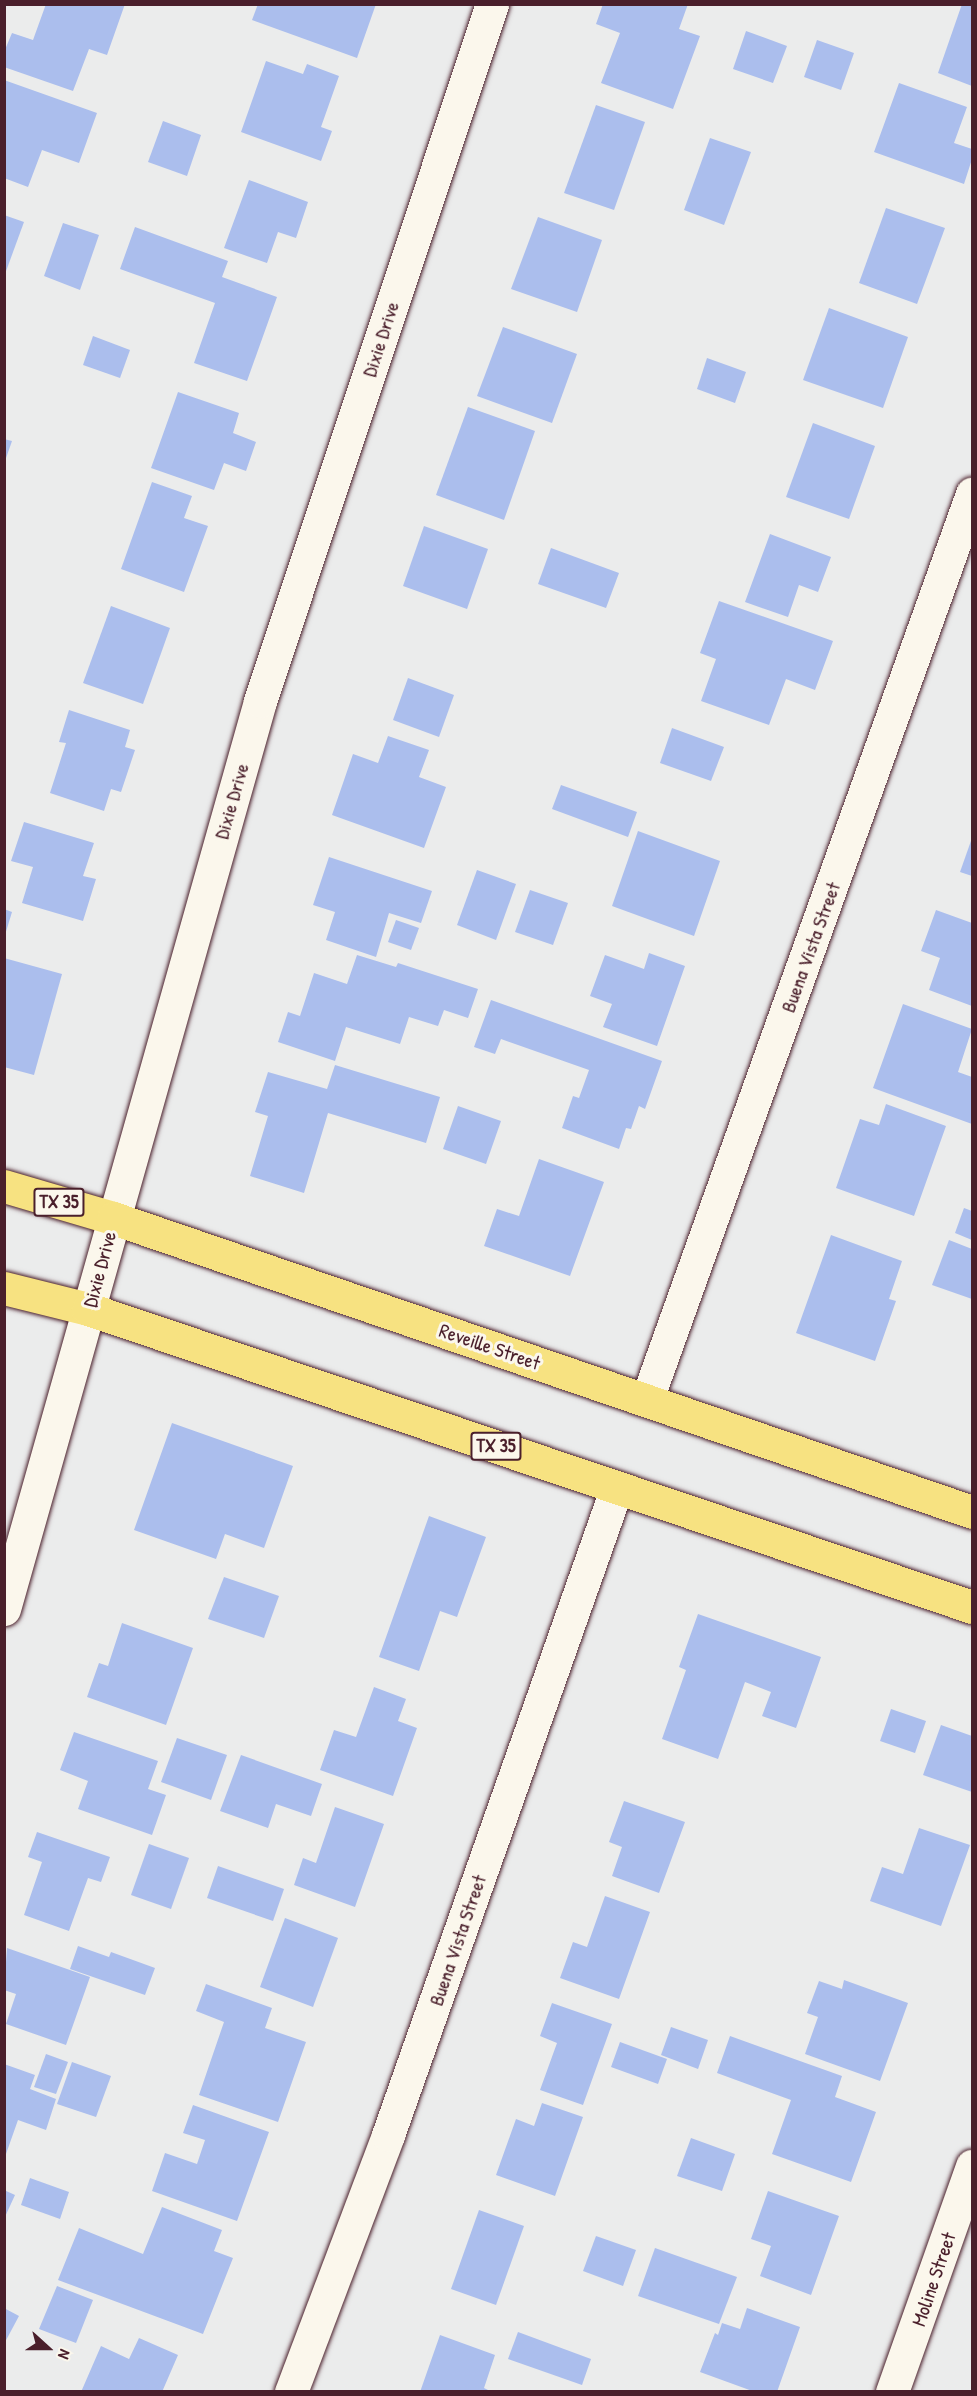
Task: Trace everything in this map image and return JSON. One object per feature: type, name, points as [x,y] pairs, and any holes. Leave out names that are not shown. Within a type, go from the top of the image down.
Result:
[{"type":"main road","name":"Reveille Street","points":[[4,1186],[113,1218],[648,1399],[972,1512]]},
{"type":"main road","name":"TX 35","points":[[4,1288],[88,1309],[972,1607]]},
{"type":"street","name":"Dixie Drive","points":[[4,1609],[260,701],[492,4]]},
{"type":"street","name":"Buena Vista Street","points":[[648,1399],[972,494]]},
{"type":"street","name":"Buena Vista Street","points":[[291,2391],[392,2124],[617,1487]]},
{"type":"street","name":"Moline Street","points":[[892,2391],[972,2166]]},
{"type":"building","points":[[46,4],[125,4],[107,55],[89,49],[73,91],[4,67],[4,52],[12,33],[33,40]]},
{"type":"building","points":[[258,4],[376,4],[357,58],[252,20]]},
{"type":"building","points":[[603,4],[688,4],[679,29],[700,36],[673,109],[601,83],[620,33],[596,24]]},
{"type":"building","points":[[962,4],[972,4],[972,86],[938,73]]},
{"type":"building","points":[[746,31],[787,46],[773,83],[733,69]]},
{"type":"building","points":[[817,40],[854,53],[841,90],[804,77]]},
{"type":"building","points":[[266,61],[303,74],[307,64],[339,76],[321,127],[332,131],[321,161],[241,132]]},
{"type":"building","points":[[4,80],[97,113],[79,163],[42,150],[28,187],[4,178]]},
{"type":"building","points":[[899,83],[967,107],[954,143],[972,149],[972,159],[964,184],[874,152]]},
{"type":"building","points":[[596,105],[645,122],[614,210],[564,193]]},
{"type":"building","points":[[163,121],[201,135],[187,176],[148,162]]},
{"type":"building","points":[[710,138],[751,152],[724,225],[684,210]]},
{"type":"building","points":[[249,180],[308,202],[296,238],[278,232],[267,263],[224,248]]},
{"type":"building","points":[[886,208],[945,228],[917,304],[859,283]]},
{"type":"building","points":[[4,215],[24,222],[5,274],[4,274]]},
{"type":"building","points":[[538,217],[602,240],[577,312],[511,289]]},
{"type":"building","points":[[63,223],[99,235],[80,290],[44,276]]},
{"type":"building","points":[[135,227],[228,261],[222,277],[277,297],[247,381],[194,363],[215,303],[120,269]]},
{"type":"building","points":[[829,308],[908,337],[883,408],[803,380]]},
{"type":"building","points":[[503,327],[577,354],[552,423],[477,396]]},
{"type":"building","points":[[93,336],[130,350],[120,378],[83,365]]},
{"type":"building","points":[[707,358],[746,372],[735,403],[697,389]]},
{"type":"building","points":[[178,392],[239,413],[233,433],[256,442],[246,471],[224,463],[214,490],[151,468]]},
{"type":"building","points":[[468,407],[535,431],[504,520],[436,495]]},
{"type":"building","points":[[813,423],[875,446],[849,519],[786,497]]},
{"type":"building","points":[[4,439],[12,441],[5,461],[4,461]]},
{"type":"building","points":[[152,482],[192,496],[184,518],[208,526],[184,592],[121,569]]},
{"type":"building","points":[[424,526],[488,549],[467,609],[403,586]]},
{"type":"building","points":[[770,534],[831,557],[818,592],[799,585],[788,617],[745,602]]},
{"type":"building","points":[[551,548],[619,573],[606,608],[538,584]]},
{"type":"building","points":[[719,601],[833,641],[815,690],[786,679],[769,725],[701,701],[716,659],[700,653]]},
{"type":"building","points":[[111,606],[170,628],[143,704],[83,683]]},
{"type":"building","points":[[408,678],[454,695],[439,737],[393,720]]},
{"type":"building","points":[[69,710],[130,730],[125,747],[135,750],[121,792],[111,789],[104,811],[50,793],[66,743],[59,742]]},
{"type":"building","points":[[672,728],[724,747],[711,781],[660,763]]},
{"type":"building","points":[[388,736],[429,750],[419,777],[446,787],[424,848],[332,815],[353,754],[378,763]]},
{"type":"building","points":[[561,785],[637,812],[628,837],[552,809]]},
{"type":"building","points":[[24,822],[94,843],[83,876],[96,879],[83,921],[22,903],[33,867],[11,861]]},
{"type":"building","points":[[638,831],[720,861],[694,936],[612,906]]},
{"type":"building","points":[[972,838],[972,876],[960,872]]},
{"type":"building","points":[[329,857],[432,891],[421,923],[389,913],[376,957],[326,940],[335,912],[313,905]]},
{"type":"building","points":[[477,870],[516,884],[496,940],[457,925]]},
{"type":"building","points":[[530,890],[568,903],[553,945],[515,932]]},
{"type":"building","points":[[4,909],[12,912],[5,935],[4,935]]},
{"type":"building","points":[[936,910],[972,923],[972,1006],[929,990],[940,958],[921,951]]},
{"type":"building","points":[[396,920],[419,928],[411,950],[388,942]]},
{"type":"building","points":[[649,953],[685,966],[657,1046],[603,1027],[612,1004],[590,996],[605,955],[644,969]]},
{"type":"building","points":[[357,955],[396,967],[398,963],[478,989],[468,1018],[444,1010],[438,1026],[409,1017],[400,1044],[346,1027],[335,1061],[278,1042],[288,1012],[300,1016],[314,973],[347,984]]},
{"type":"building","points":[[4,958],[62,974],[34,1075],[4,1067]]},
{"type":"building","points":[[491,1000],[662,1061],[645,1109],[639,1106],[631,1129],[626,1128],[619,1149],[562,1128],[573,1096],[579,1098],[589,1070],[501,1039],[495,1054],[474,1047]]},
{"type":"building","points":[[903,1004],[972,1029],[958,1072],[972,1077],[972,1124],[873,1088]]},
{"type":"building","points":[[335,1065],[440,1097],[426,1143],[328,1113],[304,1193],[250,1176],[268,1116],[255,1112],[268,1072],[327,1089]]},
{"type":"building","points":[[886,1104],[946,1126],[914,1216],[836,1188],[860,1119],[879,1125]]},
{"type":"building","points":[[458,1106],[501,1121],[486,1164],[443,1149]]},
{"type":"building","points":[[539,1159],[604,1182],[570,1276],[484,1246],[497,1209],[519,1216]]},
{"type":"building","points":[[964,1208],[972,1211],[972,1240],[955,1233]]},
{"type":"building","points":[[831,1235],[902,1261],[889,1299],[896,1301],[875,1361],[796,1333]]},
{"type":"building","points":[[949,1240],[972,1249],[972,1299],[932,1285]]},
{"type":"building","points":[[172,1423],[293,1466],[264,1548],[225,1534],[216,1559],[134,1530]]},
{"type":"building","points":[[429,1516],[486,1537],[457,1617],[440,1611],[419,1671],[379,1657]]},
{"type":"building","points":[[224,1577],[279,1596],[264,1638],[208,1619]]},
{"type":"building","points":[[698,1614],[821,1657],[796,1728],[762,1716],[771,1692],[745,1682],[718,1759],[662,1739],[686,1670],[679,1667]]},
{"type":"building","points":[[122,1623],[193,1648],[166,1725],[87,1697],[99,1663],[108,1666]]},
{"type":"building","points":[[374,1687],[406,1699],[398,1721],[417,1728],[393,1796],[320,1770],[334,1730],[356,1737]]},
{"type":"building","points":[[891,1709],[926,1721],[915,1753],[880,1741]]},
{"type":"building","points":[[941,1725],[972,1736],[972,1792],[923,1775]]},
{"type":"building","points":[[74,1732],[158,1761],[148,1789],[166,1795],[152,1835],[78,1809],[88,1781],[60,1770]]},
{"type":"building","points":[[177,1738],[227,1755],[211,1800],[161,1782]]},
{"type":"building","points":[[241,1755],[322,1784],[311,1816],[276,1804],[268,1828],[220,1811]]},
{"type":"building","points":[[624,1801],[685,1822],[659,1893],[612,1876],[622,1847],[609,1842]]},
{"type":"building","points":[[335,1807],[384,1824],[355,1907],[294,1885],[303,1858],[316,1863]]},
{"type":"building","points":[[919,1828],[970,1845],[941,1926],[870,1901],[882,1867],[903,1874]]},
{"type":"building","points":[[37,1832],[110,1857],[101,1882],[88,1878],[69,1931],[24,1915],[42,1862],[28,1857]]},
{"type":"building","points":[[149,1844],[189,1858],[171,1909],[131,1895]]},
{"type":"building","points":[[218,1866],[284,1889],[273,1921],[207,1898]]},
{"type":"building","points":[[605,1896],[650,1912],[619,1999],[560,1978],[573,1942],[587,1947]]},
{"type":"building","points":[[285,1918],[338,1938],[313,2007],[260,1987]]},
{"type":"building","points":[[78,1946],[109,1957],[111,1952],[155,1968],[145,1995],[70,1969]]},
{"type":"building","points":[[7,1948],[90,1977],[66,2045],[6,2024],[16,1994],[4,1990]]},
{"type":"building","points":[[844,1980],[908,2003],[880,2081],[805,2054],[818,2017],[807,2013],[819,1981],[842,1989]]},
{"type":"building","points":[[206,1984],[272,2008],[265,2028],[306,2042],[278,2122],[199,2095],[224,2022],[196,2011]]},
{"type":"building","points":[[552,2003],[612,2024],[583,2105],[540,2090],[557,2043],[540,2036]]},
{"type":"building","points":[[671,2027],[708,2040],[698,2069],[661,2055]]},
{"type":"building","points":[[730,2036],[842,2076],[835,2097],[876,2112],[851,2182],[772,2154],[791,2100],[717,2073]]},
{"type":"building","points":[[620,2042],[667,2059],[658,2084],[611,2067]]},
{"type":"building","points":[[46,2054],[68,2062],[56,2094],[34,2087]]},
{"type":"building","points":[[72,2062],[111,2076],[96,2117],[57,2104]]},
{"type":"building","points":[[4,2064],[35,2075],[30,2089],[56,2099],[46,2130],[18,2120],[6,2154]]},
{"type":"building","points":[[542,2103],[583,2117],[555,2196],[496,2175],[516,2119],[534,2126]]},
{"type":"building","points":[[193,2105],[269,2132],[237,2221],[152,2191],[165,2153],[197,2164],[205,2140],[183,2133]]},
{"type":"building","points":[[691,2138],[735,2154],[722,2191],[677,2176]]},
{"type":"building","points":[[30,2178],[69,2192],[60,2219],[21,2205]]},
{"type":"building","points":[[4,2190],[15,2195],[4,2219]]},
{"type":"building","points":[[768,2191],[839,2216],[811,2295],[760,2276],[771,2246],[751,2239]]},
{"type":"building","points":[[162,2207],[222,2230],[214,2251],[233,2258],[203,2334],[58,2280],[79,2228],[143,2254]]},
{"type":"building","points":[[479,2210],[524,2226],[496,2305],[451,2289]]},
{"type":"building","points":[[596,2236],[636,2250],[623,2286],[583,2271]]},
{"type":"building","points":[[655,2248],[737,2277],[719,2324],[638,2296]]},
{"type":"building","points":[[57,2286],[93,2300],[76,2343],[39,2329]]},
{"type":"building","points":[[4,2308],[19,2316],[4,2344]]},
{"type":"building","points":[[747,2308],[800,2327],[777,2392],[755,2392],[700,2372],[715,2333],[718,2335],[722,2323],[740,2329]]},
{"type":"building","points":[[518,2332],[591,2359],[582,2385],[508,2359]]},
{"type":"building","points":[[440,2335],[495,2355],[484,2388],[492,2392],[420,2392]]},
{"type":"building","points":[[139,2338],[178,2355],[162,2392],[81,2392],[101,2346],[129,2359]]}]
